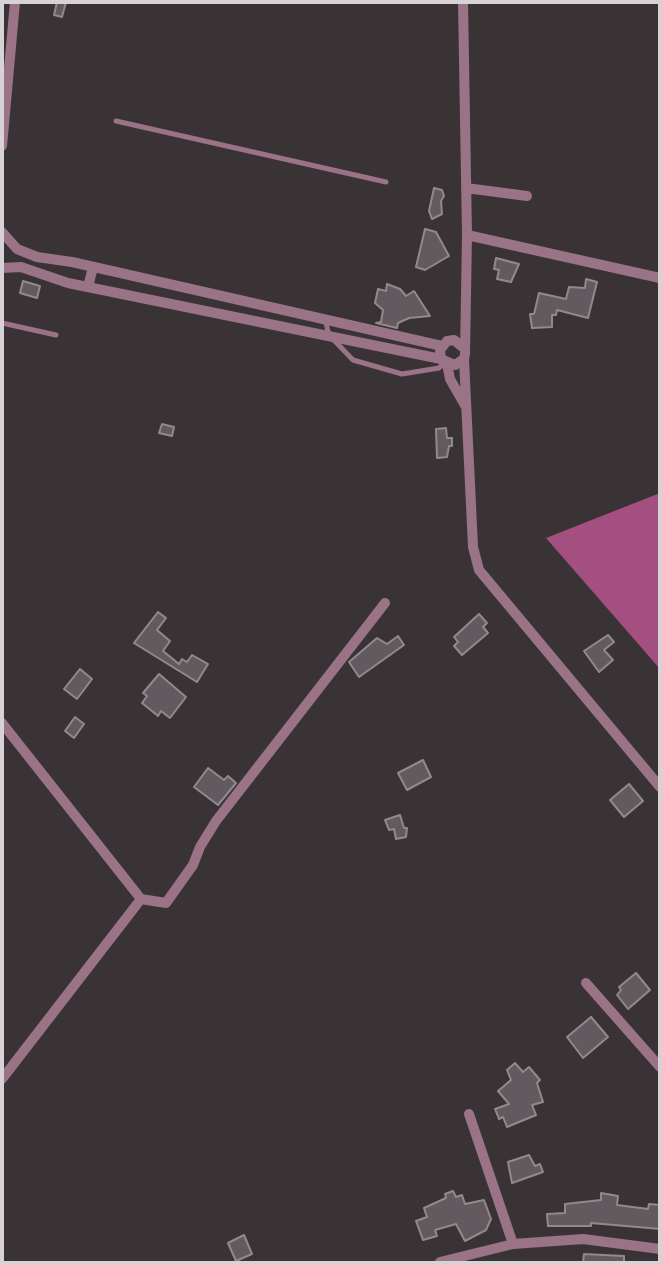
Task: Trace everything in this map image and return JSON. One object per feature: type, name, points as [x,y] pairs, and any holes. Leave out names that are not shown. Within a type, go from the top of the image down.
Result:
[{"type":"street","points":[[2,146],[15,2]]},
{"type":"street","points":[[463,2],[467,235],[464,359],[472,547],[479,570],[660,787]]},
{"type":"street","points":[[466,188],[527,196]]},
{"type":"street","points":[[2,232],[18,249],[37,257],[93,267],[442,346],[454,340],[465,324]]},
{"type":"street","points":[[467,235],[660,278]]},
{"type":"street","points":[[51,277],[55,260]]},
{"type":"street","points":[[88,287],[93,267]]},
{"type":"street","points":[[2,268],[21,268],[88,287],[329,335],[455,365],[464,359]]},
{"type":"street","points":[[407,354],[412,339]]},
{"type":"street","points":[[454,340],[464,348]]},
{"type":"street","points":[[442,346],[450,379],[468,410]]},
{"type":"street","points":[[2,723],[141,899],[166,903],[193,865],[200,847],[216,821],[385,603]]},
{"type":"street","points":[[2,1079],[141,899]]},
{"type":"street","points":[[586,983],[660,1067]]},
{"type":"street","points":[[469,1114],[513,1244]]},
{"type":"street","points":[[440,1262],[513,1244],[583,1239],[660,1249]]},
{"type":"lane","points":[[116,121],[386,181]]},
{"type":"lane","points":[[325,319],[329,335],[353,360],[402,374],[439,368],[444,362]]},
{"type":"lane","points":[[2,323],[56,335]]},
{"type":"lane","points":[[351,341],[353,326]]},
{"type":"shaded area","points":[[660,493],[660,669],[546,538]]},
{"type":"building","points":[[57,2],[66,2],[62,17],[54,15]]},
{"type":"building","points":[[434,188],[442,190],[444,196],[441,201],[442,214],[432,219],[429,211]]},
{"type":"building","points":[[425,229],[436,232],[449,256],[425,270],[416,267]]},
{"type":"building","points":[[496,258],[519,264],[511,282],[497,279],[499,270],[494,269]]},
{"type":"building","points":[[586,279],[597,282],[588,318],[557,310],[556,315],[552,315],[552,327],[532,328],[530,314],[534,314],[539,293],[566,299],[569,287],[585,288]]},
{"type":"building","points":[[23,281],[40,286],[37,298],[20,293]]},
{"type":"building","points":[[387,284],[400,289],[406,296],[414,291],[430,316],[409,318],[398,323],[397,328],[376,323],[381,322],[383,310],[375,303],[378,289],[386,291]]},
{"type":"building","points":[[162,424],[174,427],[172,436],[159,433]]},
{"type":"building","points":[[446,428],[447,438],[452,438],[452,446],[449,446],[447,457],[437,458],[436,429]]},
{"type":"building","points":[[158,612],[166,618],[157,630],[170,641],[163,651],[179,664],[182,659],[187,662],[192,655],[208,664],[197,682],[134,643]]},
{"type":"building","points":[[479,614],[487,623],[483,627],[488,633],[462,655],[454,646],[458,642],[454,637]]},
{"type":"building","points":[[608,635],[614,642],[604,650],[613,660],[599,672],[584,651]]},
{"type":"building","points":[[398,636],[404,645],[359,677],[349,662],[377,638],[387,644]]},
{"type":"building","points":[[80,669],[92,679],[77,699],[64,689]]},
{"type":"building","points":[[159,674],[186,697],[170,718],[161,711],[158,716],[142,703],[147,696],[143,693]]},
{"type":"building","points":[[75,717],[84,724],[74,738],[65,731]]},
{"type":"building","points":[[423,760],[431,777],[407,790],[398,773]]},
{"type":"building","points":[[208,768],[224,780],[228,776],[236,783],[218,805],[194,787]]},
{"type":"building","points":[[629,784],[643,801],[624,817],[610,800]]},
{"type":"building","points":[[400,815],[404,828],[407,828],[406,837],[396,839],[394,829],[389,830],[385,820]]},
{"type":"building","points":[[636,973],[650,990],[628,1009],[617,995],[621,990],[619,987]]},
{"type":"building","points":[[591,1017],[608,1037],[583,1058],[567,1037]]},
{"type":"building","points":[[515,1063],[523,1072],[529,1067],[540,1080],[537,1083],[543,1102],[532,1105],[536,1115],[507,1127],[503,1117],[499,1119],[495,1109],[509,1104],[498,1091],[511,1080],[507,1070]]},
{"type":"building","points":[[529,1155],[535,1166],[540,1164],[543,1172],[512,1183],[508,1162]]},
{"type":"building","points":[[453,1191],[456,1197],[462,1195],[465,1204],[484,1200],[491,1219],[486,1230],[465,1241],[456,1224],[435,1230],[437,1236],[423,1240],[416,1221],[427,1217],[424,1208],[446,1198],[445,1194]]},
{"type":"building","points":[[601,1193],[618,1196],[617,1205],[648,1209],[649,1204],[660,1205],[660,1229],[591,1223],[591,1226],[548,1226],[547,1214],[565,1213],[565,1204],[601,1200]]},
{"type":"building","points":[[244,1235],[252,1254],[236,1261],[228,1243]]},
{"type":"building","points":[[584,1254],[624,1256],[624,1263],[583,1263]]}]
